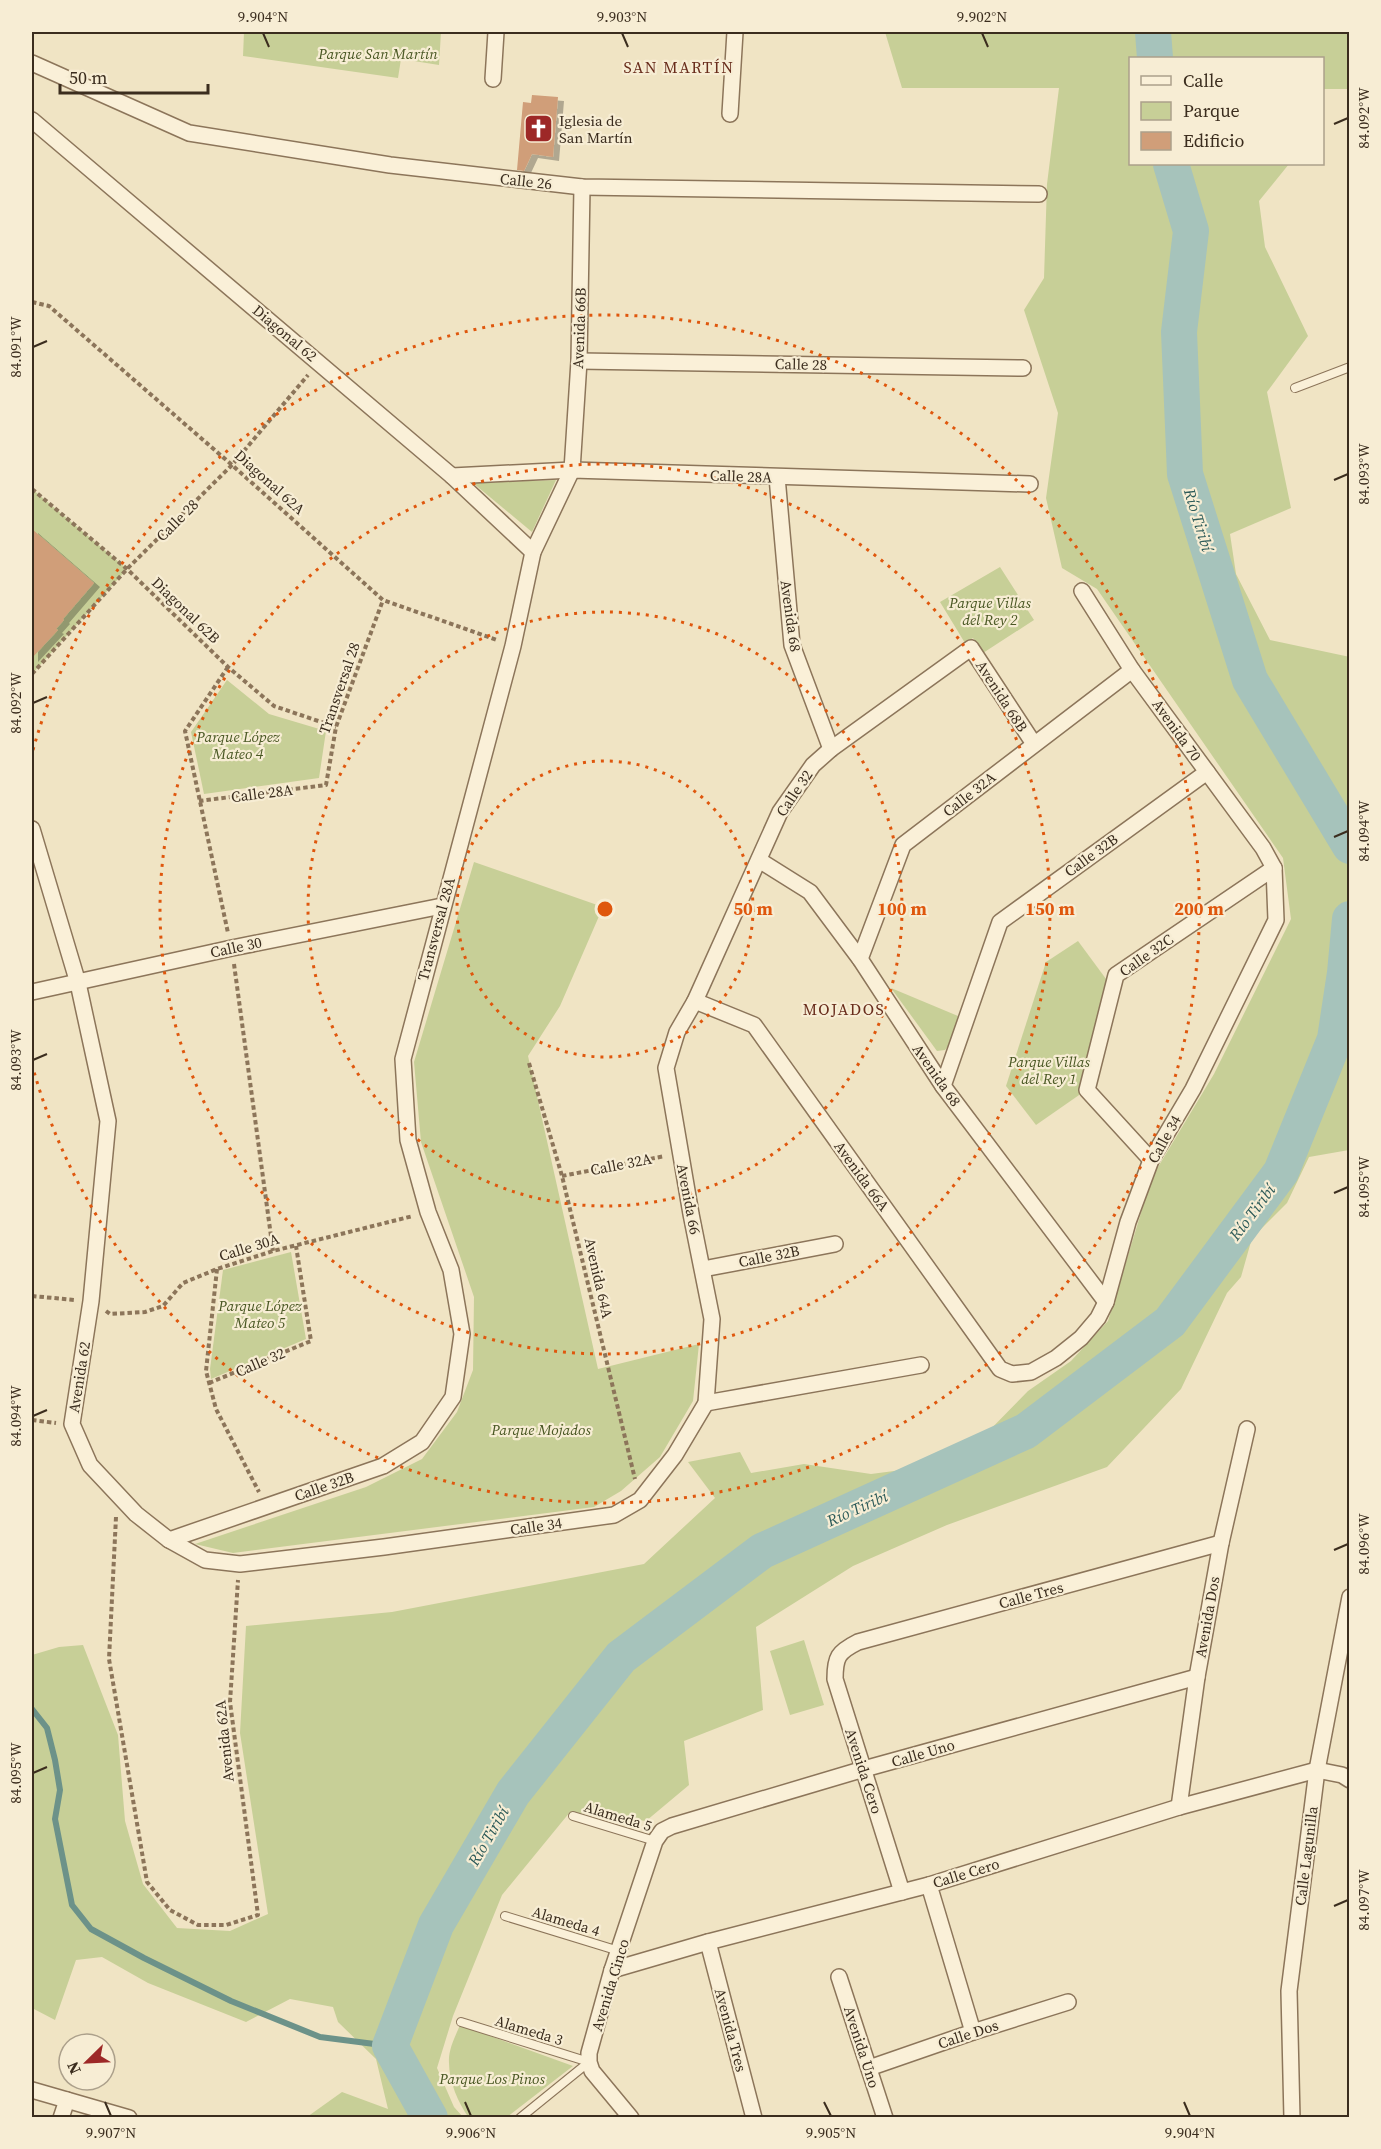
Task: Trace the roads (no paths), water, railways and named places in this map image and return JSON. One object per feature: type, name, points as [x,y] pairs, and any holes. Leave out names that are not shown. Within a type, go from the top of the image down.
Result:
[{"type":"street","points":[[493,79],[496,32]]},
{"type":"street","points":[[730,114],[735,32]]},
{"type":"street","name":"Calle 26","points":[[32,63],[189,133],[390,165],[582,187],[1039,194]]},
{"type":"street","name":"Diagonal 62","points":[[32,120],[452,476],[533,552]]},
{"type":"street","name":"Avenida 66B","points":[[572,470],[579,361],[582,187]]},
{"type":"street","name":"Calle 28","points":[[579,361],[1023,368]]},
{"type":"street","name":"Calle 28A","points":[[452,476],[572,470],[1030,484]]},
{"type":"street","name":"Transversal 28A","points":[[453,1397],[462,1334],[451,1270],[428,1212],[408,1140],[403,1059],[513,646],[533,552],[572,470]]},
{"type":"street","name":"Avenida 68","points":[[777,477],[792,645],[831,749]]},
{"type":"street","name":"Avenida 70","points":[[1082,591],[1132,670],[1263,848],[1274,868]]},
{"type":"street","name":"Calle 32","points":[[695,1001],[780,812],[813,765],[831,749],[971,648]]},
{"type":"street","name":"Avenida 68B","points":[[971,648],[1034,744]]},
{"type":"street","name":"Calle 32A","points":[[860,959],[903,845],[1132,670]]},
{"type":"street","name":"Calle 32B","points":[[943,1086],[1000,922],[1207,772]]},
{"type":"street","name":"Avenida 62","points":[[32,829],[78,983],[108,1121],[91,1301],[72,1424],[90,1465],[117,1492]]},
{"type":"street","name":"Avenida 68","points":[[759,860],[810,892],[860,959],[943,1086],[1106,1302]]},
{"type":"street","name":"Calle 32C","points":[[1151,1160],[1087,1090],[1116,975],[1274,868]]},
{"type":"street","name":"Calle 34","points":[[1012,1374],[1031,1372],[1056,1358],[1081,1338],[1098,1318],[1106,1302],[1128,1222],[1151,1160],[1193,1089],[1276,920],[1274,868]]},
{"type":"street","name":"Calle 30","points":[[32,992],[232,948],[442,906]]},
{"type":"street","name":"Avenida 66","points":[[695,1001],[677,1032],[666,1068],[712,1319],[706,1403]]},
{"type":"street","name":"Avenida 66A","points":[[695,1001],[754,1025],[1000,1370],[1012,1374]]},
{"type":"street","name":"Calle 32B","points":[[703,1269],[836,1244]]},
{"type":"street","points":[[706,1403],[921,1365]]},
{"type":"street","name":"Calle 32B","points":[[170,1540],[383,1466],[422,1442],[453,1397]]},
{"type":"street","name":"Calle 34","points":[[117,1492],[136,1514],[170,1540],[205,1560],[240,1564],[384,1547],[614,1515],[640,1500],[675,1455],[706,1403]]},
{"type":"street","name":"Avenida Dos","points":[[1179,1807],[1197,1677],[1221,1543],[1247,1429]]},
{"type":"street","name":"Calle Tres","points":[[842,1650],[858,1642],[1221,1543]]},
{"type":"street","name":"Calle Lagunilla","points":[[1292,2118],[1289,1991],[1317,1770],[1350,1598]]},
{"type":"street","name":"Avenida Cero","points":[[842,1650],[835,1665],[835,1679],[902,1892]]},
{"type":"street","name":"Calle Uno","points":[[655,1841],[672,1826],[864,1769],[1197,1677]]},
{"type":"street","points":[[1317,1770],[1342,1775],[1350,1780]]},
{"type":"street","name":"Calle Cero","points":[[612,1970],[708,1942],[929,1885],[1179,1807],[1317,1770]]},
{"type":"street","name":"Avenida Cinco","points":[[589,2062],[612,1970],[655,1841]]},
{"type":"street","points":[[929,1885],[973,2032]]},
{"type":"street","name":"Avenida Tres","points":[[708,1942],[754,2118]]},
{"type":"street","name":"Avenida Uno","points":[[839,1977],[885,2118]]},
{"type":"street","name":"Calle Dos","points":[[869,2068],[1068,2002]]},
{"type":"street","points":[[589,2062],[592,2071],[631,2118]]},
{"type":"street","points":[[32,2090],[129,2118]]},
{"type":"street","points":[[61,2118],[67,2100]]},
{"type":"lane","points":[[1295,388],[1350,367]]},
{"type":"lane","name":"Alameda 5","points":[[573,1816],[655,1841]]},
{"type":"lane","name":"Alameda 4","points":[[505,1916],[620,1951]]},
{"type":"lane","name":"Alameda 3","points":[[461,2022],[589,2062]]},
{"type":"lane","points":[[520,2118],[589,2062]]},
{"type":"waterway","name":"Río Tiribí","points":[[1153,32],[1155,57]]},
{"type":"waterway","name":"Río Tiribí","points":[[1171,165],[1191,231],[1179,332],[1185,474],[1250,680],[1350,846]]},
{"type":"waterway","name":"Río Tiribí","points":[[430,2118],[390,2046],[436,1925],[513,1793],[621,1657],[762,1551],[1026,1431],[1170,1322],[1281,1172],[1335,1039],[1350,919]]},
{"type":"waterway","points":[[32,1709],[47,1728],[55,1760],[60,1790],[55,1819],[72,1905],[91,1929],[231,2001],[320,2037],[390,2046]]},
{"type":"place","name":"Iglesia de San Martín","points":[[538,129]]},
{"type":"district","name":"SAN MARTÍN","points":[[679,67]]},
{"type":"district","name":"MOJADOS","points":[[844,1009]]},
{"type":"park label","name":"Parque San Martín","points":[[378,53]]},
{"type":"park label","name":"Parque Villas del Rey 2","points":[[990,610]]},
{"type":"park label","name":"Parque López Mateo 4","points":[[238,744]]},
{"type":"park label","name":"Parque Villas del Rey 1","points":[[1049,1070]]},
{"type":"park label","name":"Parque López Mateo 5","points":[[260,1314]]},
{"type":"park label","name":"Parque Mojados","points":[[541,1429]]},
{"type":"park label","name":"Parque Los Pinos","points":[[492,2078]]}]
